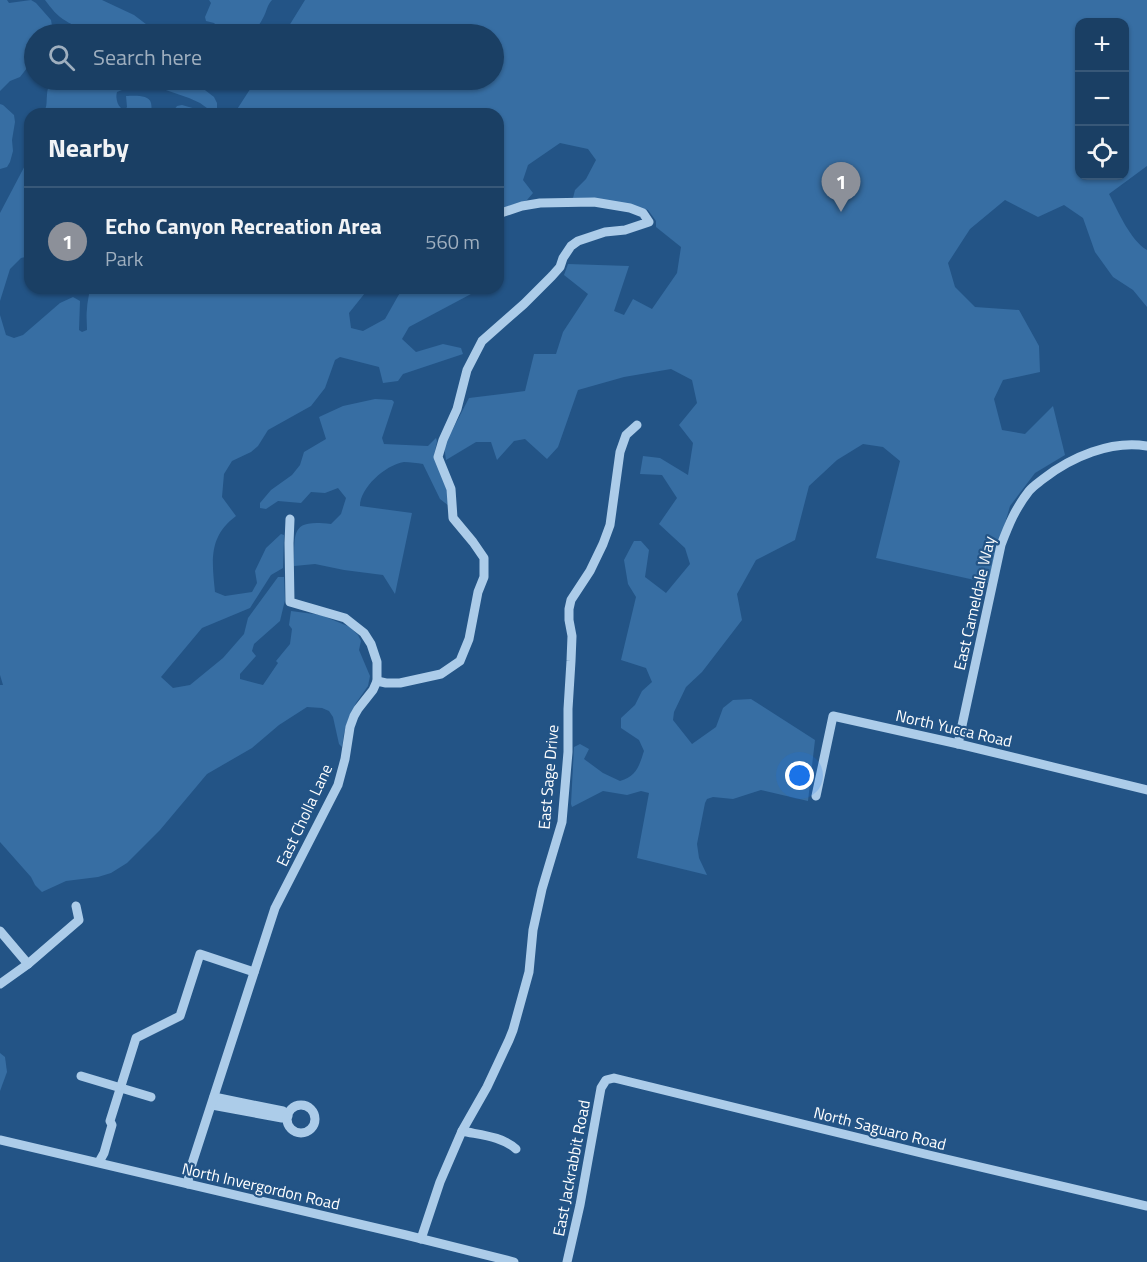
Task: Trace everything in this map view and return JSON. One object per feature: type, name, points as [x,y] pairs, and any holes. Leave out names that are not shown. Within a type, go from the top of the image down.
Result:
[{"type":"street","points":[[290,519],[290,602],[345,618],[364,633],[371,644],[377,662],[377,681],[400,683],[441,674],[460,661],[469,639],[478,592],[484,578],[484,558],[453,518],[451,489],[438,457],[442,440],[457,409],[467,370],[482,341],[552,276],[560,267],[571,246],[578,241],[605,232],[625,230],[649,222],[643,213],[636,210],[594,202],[540,203],[504,212]]},
{"type":"street","name":"East Sage Drive","points":[[421,1239],[440,1182],[462,1131],[509,1040],[529,972],[533,930],[540,897],[562,822],[568,752],[571,600],[590,571],[603,544],[610,525],[620,452],[626,435],[637,425]]},
{"type":"street","name":"East Cameldale Way","points":[[958,744],[1001,545],[1012,515],[1030,489],[1056,469],[1084,455],[1114,446],[1145,445]]},
{"type":"street","name":"East Cholla Lane","points":[[188,1184],[189,1173],[274,908],[338,785],[354,716],[377,681]]},
{"type":"street","name":"North Yucca Road","points":[[816,796],[833,716],[1147,790]]},
{"type":"street","points":[[0,984],[28,964],[79,920],[76,906]]},
{"type":"street","points":[[0,931],[28,964]]},
{"type":"street","points":[[99,1162],[99,1149],[106,1123],[110,1121],[136,1038],[180,1016],[200,954],[254,972]]},
{"type":"street","points":[[81,1076],[151,1097]]},
{"type":"street","name":"North Saguaro Road","points":[[606,1080],[614,1078],[1147,1206]]},
{"type":"street","name":"East Jackrabbit Road","points":[[567,1262],[580,1205],[601,1088],[606,1080]]},
{"type":"street","points":[[213,1101],[282,1118],[288,1116]]},
{"type":"street","points":[[462,1131],[502,1140],[516,1149]]},
{"type":"street","name":"North Invergordon Road","points":[[0,1140],[514,1262]]},
{"type":"shaded area","points":[[0,0],[7,0],[9,3],[31,0],[51,20],[52,24],[24,24],[24,72],[0,91]]},
{"type":"shaded area","points":[[45,0],[102,0],[134,15],[146,24],[72,24],[52,9]]},
{"type":"shaded area","points":[[209,0],[272,0],[260,24],[215,24],[206,21],[205,17],[211,3]]},
{"type":"shaded area","points":[[305,0],[1147,0],[1147,166],[1129,179],[1129,18],[1075,18],[1075,180],[1128,180],[1109,194],[1130,232],[1147,250],[1147,307],[1133,290],[1113,277],[1095,252],[1083,218],[1064,205],[1038,217],[1005,200],[970,229],[948,263],[955,287],[975,307],[1019,310],[1039,346],[1040,372],[1003,380],[994,399],[1002,430],[1025,434],[1053,406],[1065,455],[1035,473],[1010,506],[988,583],[876,558],[900,461],[883,447],[863,444],[837,460],[809,486],[795,540],[756,560],[737,594],[742,620],[702,672],[686,687],[674,712],[673,720],[692,744],[716,727],[723,708],[733,700],[751,699],[815,740],[808,801],[761,790],[733,799],[713,797],[707,799],[697,844],[699,858],[707,875],[637,858],[649,793],[641,791],[627,795],[603,791],[572,807],[571,804],[574,747],[580,744],[589,749],[584,759],[603,773],[620,781],[634,773],[644,751],[639,740],[621,728],[621,718],[635,705],[642,691],[652,682],[646,668],[621,660],[636,597],[628,584],[624,560],[634,541],[641,541],[649,550],[645,577],[666,593],[690,564],[685,548],[659,524],[677,498],[662,475],[640,474],[643,456],[660,458],[688,475],[693,443],[679,425],[697,403],[692,380],[671,369],[624,377],[578,390],[558,447],[547,459],[525,439],[514,441],[497,460],[491,442],[476,442],[446,460],[444,446],[469,398],[525,391],[534,354],[556,354],[563,332],[588,294],[564,275],[568,264],[629,266],[614,311],[624,315],[633,299],[652,309],[677,273],[681,247],[656,227],[656,221],[648,210],[604,200],[573,198],[575,190],[586,179],[596,160],[588,149],[560,143],[528,165],[523,180],[533,193],[527,200],[504,210],[504,108],[238,108],[250,90],[504,90],[504,24],[290,24]]},
{"type":"shaded area","points":[[122,90],[117,92],[116,97],[121,108],[46,108],[47,91]]},
{"type":"shaded area","points":[[166,90],[205,90],[214,97],[217,108],[207,108],[189,98]]},
{"type":"shaded area","points":[[126,96],[147,98],[151,108],[126,108]]},
{"type":"shaded area","points":[[0,104],[14,115],[15,122],[10,162],[7,167],[0,169]]},
{"type":"shaded area","points":[[182,105],[192,108],[176,108]]},
{"type":"shaded area","points":[[24,167],[24,257],[10,269],[0,301],[0,213]]},
{"type":"shaded area","points":[[89,294],[364,294],[349,313],[351,328],[363,331],[385,319],[399,294],[471,294],[409,327],[402,339],[416,352],[443,344],[461,348],[463,354],[403,374],[398,381],[383,383],[379,367],[340,357],[335,360],[325,388],[311,406],[268,430],[258,446],[232,461],[224,474],[222,497],[236,516],[220,532],[216,541],[213,560],[215,592],[225,596],[252,592],[257,583],[255,571],[266,548],[281,534],[284,535],[283,568],[271,575],[250,608],[202,628],[161,677],[173,688],[190,685],[223,658],[244,634],[248,618],[278,577],[284,577],[285,600],[280,621],[254,644],[252,651],[256,656],[240,674],[240,679],[263,685],[278,663],[276,661],[290,644],[291,611],[321,615],[350,627],[361,641],[359,650],[370,676],[368,686],[349,717],[342,747],[339,744],[333,717],[329,711],[307,707],[279,725],[252,748],[207,774],[160,830],[127,863],[111,873],[66,881],[42,892],[0,842],[0,685],[3,685],[0,675],[0,315],[6,335],[14,338],[23,335],[60,303],[73,297],[80,301],[79,330],[82,332],[87,330]]},
{"type":"shaded area","points":[[375,399],[394,402],[382,438],[384,444],[428,446],[436,438],[434,456],[448,488],[449,506],[440,499],[423,464],[404,462],[382,472],[364,492],[360,506],[412,513],[395,594],[383,575],[315,564],[294,566],[294,544],[298,530],[308,524],[331,524],[341,514],[346,498],[338,488],[325,493],[311,492],[301,503],[278,501],[266,509],[260,508],[260,503],[271,490],[292,475],[300,465],[304,452],[326,439],[319,417],[343,406]]},
{"type":"shaded area","points":[[0,1053],[5,1057],[7,1072],[0,1091]]},
{"type":"place","name":"Echo Canyon Recreation Area","points":[[841,212]]}]
